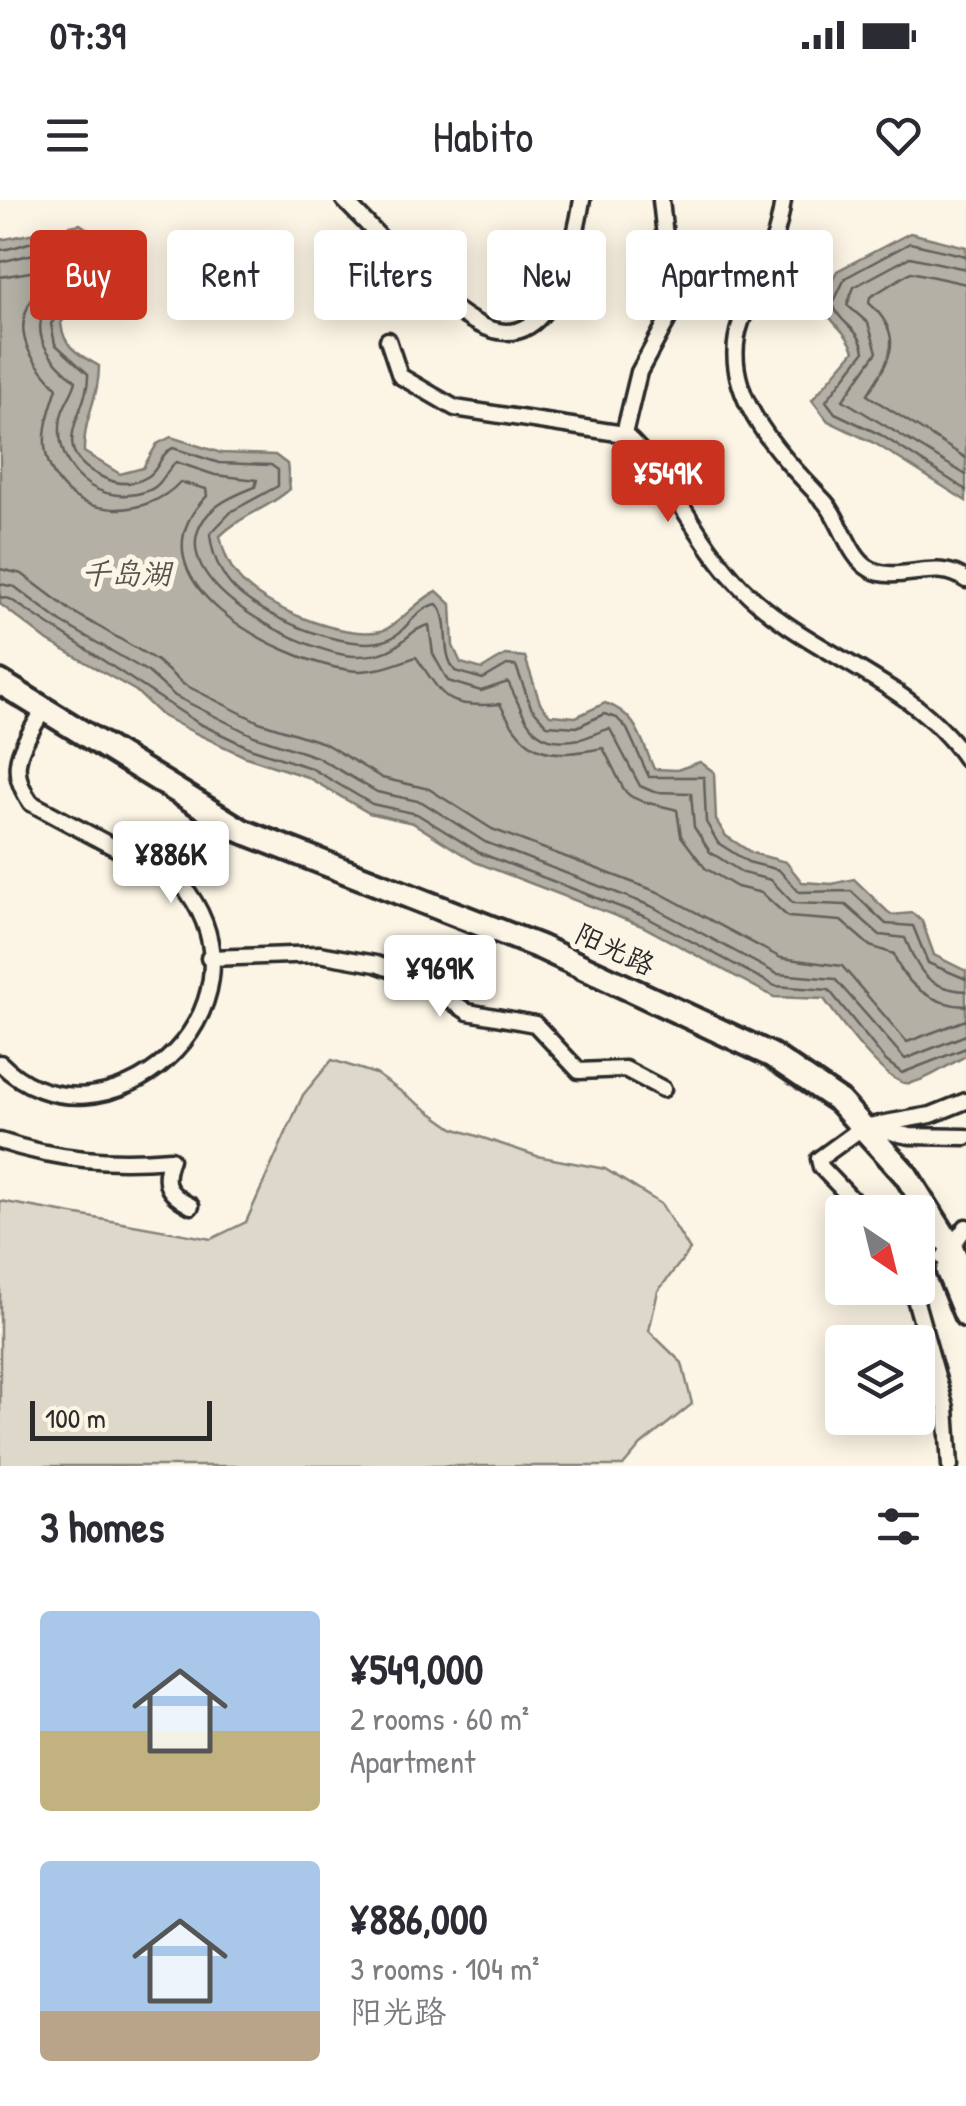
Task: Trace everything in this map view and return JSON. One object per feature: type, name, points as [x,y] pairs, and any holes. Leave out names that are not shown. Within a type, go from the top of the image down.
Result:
[{"type":"main road","name":"阳光路","points":[[0,682],[242,831],[540,947],[771,1055],[839,1101],[904,1195]]},
{"type":"main road","name":"阳光路","points":[[0,696],[236,842],[536,958],[765,1066],[857,1130],[906,1175],[953,1243],[966,1284]]},
{"type":"main road","name":"阳光路","points":[[953,1243],[966,1315]]},
{"type":"street","points":[[344,200],[455,312],[503,332],[524,332],[545,315],[555,297],[576,235],[582,200]]},
{"type":"street","points":[[624,434],[640,372],[673,310],[673,277],[660,216],[661,200]]},
{"type":"street","points":[[783,200],[778,238],[739,326],[734,360],[766,439],[824,500],[863,564],[874,572],[931,569],[958,574],[966,580]]},
{"type":"street","points":[[388,340],[400,376],[455,408],[624,434],[638,446],[740,586],[830,652],[900,690],[952,738],[966,759]]},
{"type":"street","points":[[0,1063],[31,1084],[59,1095],[108,1091],[147,1074],[172,1057],[196,1031],[209,1001],[210,958],[193,898],[181,883],[31,803],[16,780],[20,749],[38,720]]},
{"type":"street","points":[[210,958],[319,954],[376,964],[418,978],[468,1012],[535,1024],[579,1071],[624,1069],[664,1089]]},
{"type":"street","points":[[848,1195],[818,1162],[857,1130],[931,1115],[966,1101]]},
{"type":"street","points":[[857,1130],[966,1138]]},
{"type":"street","points":[[0,1141],[48,1156],[89,1162],[171,1159],[164,1178],[167,1186],[174,1197],[192,1206]]},
{"type":"street","points":[[917,1305],[946,1408],[950,1466]]},
{"type":"shaded area","points":[[332,1060],[376,1074],[453,1128],[537,1156],[605,1169],[661,1204],[690,1250],[658,1291],[649,1331],[682,1363],[692,1404],[641,1445],[623,1466],[0,1466],[0,1201],[211,1239],[246,1222],[303,1095]]},
{"type":"water","name":"千岛湖","points":[[80,224],[89,230],[50,230]]},
{"type":"water","points":[[910,233],[966,247],[966,501],[876,444],[828,421],[812,400],[854,351],[832,320],[833,279],[837,271]]},
{"type":"water","name":"千岛湖","points":[[30,234],[30,320],[63,320],[62,331],[69,344],[99,366],[84,452],[120,474],[143,468],[157,444],[171,437],[221,453],[275,455],[287,464],[290,489],[220,536],[229,563],[250,589],[305,619],[346,631],[365,632],[387,629],[437,591],[451,604],[453,646],[461,663],[482,669],[505,655],[525,657],[540,703],[550,715],[576,717],[605,703],[632,721],[654,769],[677,770],[700,762],[714,772],[716,820],[726,836],[752,853],[786,862],[802,882],[832,884],[854,879],[891,915],[913,913],[922,921],[934,955],[966,971],[966,1056],[924,1079],[900,1082],[876,1064],[824,999],[774,997],[642,926],[475,862],[413,823],[369,813],[307,777],[246,757],[193,732],[161,715],[136,691],[48,641],[0,604],[0,240]]}]
